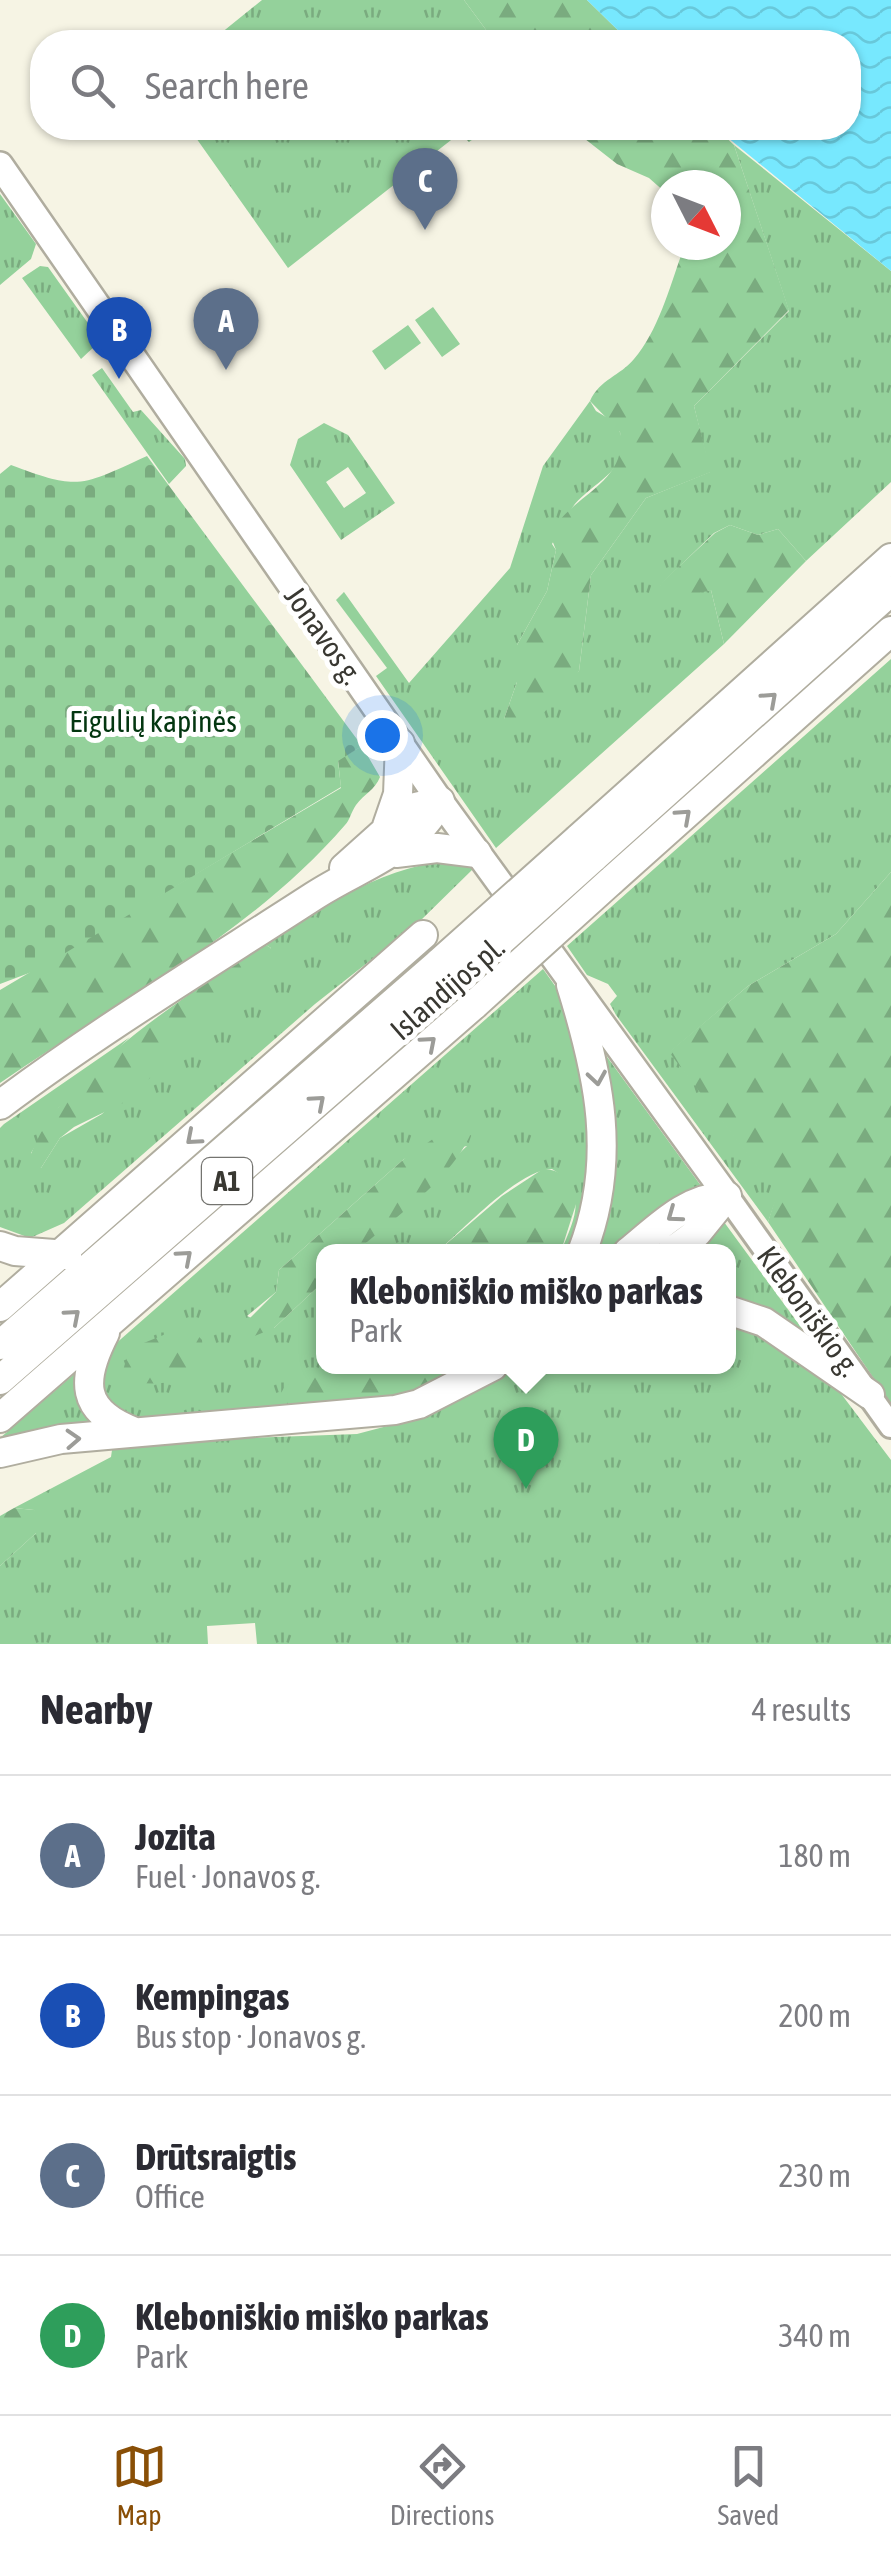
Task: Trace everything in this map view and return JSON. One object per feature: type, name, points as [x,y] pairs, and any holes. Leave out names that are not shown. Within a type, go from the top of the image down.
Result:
[{"type":"highway","name":"Islandijos pl.","points":[[0,1380],[852,609],[891,558]]},
{"type":"highway","name":"Islandijos pl.","points":[[852,609],[891,591]]},
{"type":"highway","points":[[0,1418],[474,1004],[888,633]]},
{"type":"highway","points":[[388,840],[398,794],[400,743]]},
{"type":"highway","points":[[0,1105],[318,893],[388,840],[427,827],[440,801]]},
{"type":"highway","points":[[388,840],[477,853]]},
{"type":"highway","points":[[0,1306],[424,934]]},
{"type":"highway","name":"Islandijos pl.","points":[[0,1345],[447,972]]},
{"type":"highway","points":[[571,984],[595,1062],[603,1111],[598,1201],[585,1244]]},
{"type":"highway","points":[[638,1244],[682,1208],[710,1197],[726,1196]]},
{"type":"highway","points":[[682,1244],[698,1233],[726,1196]]},
{"type":"highway","points":[[14,1249],[45,1249],[94,1224]]},
{"type":"highway","points":[[14,1249],[101,1257]]},
{"type":"highway","points":[[736,1313],[764,1322],[870,1396]]},
{"type":"highway","points":[[111,1321],[91,1361],[89,1389],[102,1414],[136,1432]]},
{"type":"highway","points":[[0,1453],[38,1442],[394,1410],[419,1404],[478,1374]]},
{"type":"main road","name":"Jonavos g.","points":[[0,164],[440,801],[726,1196]]},
{"type":"street","name":"Kleboniškio g.","points":[[726,1196],[891,1426]]},
{"type":"green space","points":[[262,0],[464,0],[486,30],[225,30]]},
{"type":"green space","points":[[464,0],[587,0],[618,30],[486,30]]},
{"type":"green space","points":[[197,140],[451,140],[288,268]]},
{"type":"green space","points":[[586,140],[729,140],[734,145],[789,310],[694,406],[711,472],[646,498],[591,575],[579,671],[542,715],[506,736],[504,719],[517,682],[517,645],[547,591],[556,550],[550,535],[570,509],[607,477],[620,450],[620,432],[590,401],[643,347],[680,260],[741,260],[741,170],[651,170],[649,178],[617,164]]},
{"type":"green space","points":[[734,145],[891,271],[891,482],[806,561],[778,529],[758,535],[730,525],[714,533],[660,585],[693,593],[711,590],[724,644],[496,848],[376,676],[387,668],[336,600],[344,592],[409,683],[510,568],[543,466],[590,401],[596,411],[616,423],[622,452],[610,473],[572,508],[552,544],[556,550],[547,591],[517,645],[517,682],[504,719],[579,671],[591,575],[646,498],[710,472],[694,406],[789,311]]},
{"type":"green space","points":[[0,194],[36,244],[31,259],[0,285]]},
{"type":"green space","points":[[40,266],[48,267],[90,326],[97,344],[81,359],[22,278]]},
{"type":"green space","points":[[433,307],[460,344],[442,357],[415,320]]},
{"type":"green space","points":[[408,325],[421,343],[385,370],[372,351]]},
{"type":"green space","points":[[102,368],[133,412],[141,410],[185,459],[186,466],[169,484],[92,375]]},
{"type":"green space","points":[[324,423],[348,435],[395,503],[341,540],[290,465],[298,439]],"holes":[[[348,467],[366,493],[344,508],[326,482]]]},
{"type":"green space","name":"Eigulių kapinės","points":[[147,456],[362,746],[338,761],[341,787],[37,970],[0,984],[0,474],[11,465],[52,479],[80,482]]},
{"type":"green space","points":[[730,525],[758,535],[778,529],[806,561],[724,644],[711,590],[681,598],[659,585],[715,533]]},
{"type":"green space","points":[[891,659],[891,872],[836,934],[748,986],[670,1052],[778,1193],[768,1222],[616,1015],[610,1004],[617,996],[608,984],[587,975],[567,946]]},
{"type":"green space","points":[[362,746],[380,777],[356,805],[347,823],[308,864],[226,933],[0,1083],[0,990],[341,788],[338,760]]},
{"type":"green space","points":[[460,860],[473,869],[418,923],[315,1004],[64,1223],[30,1238],[0,1227],[0,1128],[4,1124],[130,1037],[59,1107],[31,1153],[41,1168],[60,1138],[102,1114],[271,948],[264,944],[333,901],[383,877]]},
{"type":"green space","points":[[891,872],[891,1404],[768,1222],[777,1193],[669,1052],[748,986],[836,934]]},
{"type":"green space","points":[[264,944],[271,948],[253,979],[125,1102],[60,1138],[41,1168],[28,1164],[42,1132],[64,1100],[94,1069],[164,1012]]},
{"type":"green space","points":[[543,969],[573,1011],[594,1155],[576,1244],[564,1244],[574,1216],[575,1196],[564,1177],[552,1169],[538,1172],[508,1190],[446,1244],[364,1244],[467,1146],[404,1159],[279,1270],[276,1292],[247,1316],[274,1328],[316,1289],[316,1374],[271,1411],[128,1421],[100,1396],[103,1358]]},
{"type":"green space","points":[[602,1050],[704,1190],[630,1244],[588,1244]]},
{"type":"green space","points":[[456,1123],[473,1128],[465,1146],[439,1179],[365,1244],[316,1244],[316,1289],[274,1328],[242,1341],[240,1328],[276,1292],[279,1270],[404,1159]]},
{"type":"green space","points":[[543,1169],[566,1178],[577,1201],[563,1244],[446,1244],[502,1196]]},
{"type":"green space","points":[[724,1222],[817,1349],[736,1308],[736,1244],[692,1244]]},
{"type":"green space","points":[[738,1318],[833,1383],[891,1460],[891,1644],[257,1644],[255,1623],[207,1626],[208,1644],[0,1644],[0,1566],[36,1533],[34,1510],[14,1508],[111,1457],[113,1443],[357,1434],[429,1415],[505,1374],[736,1374]]},
{"type":"green space","points":[[188,1325],[202,1340],[204,1364],[196,1371],[165,1383],[121,1378],[129,1349]]},
{"type":"green space","points":[[79,1370],[105,1427],[0,1447],[0,1438]]},
{"type":"green space","points":[[316,1371],[455,1374],[401,1399],[271,1411],[285,1386]]},
{"type":"green space","points":[[14,1508],[34,1510],[41,1520],[36,1533],[0,1566],[0,1516]]},
{"type":"water","points":[[587,0],[891,0],[891,271],[731,140],[861,140],[861,30],[618,30]]},
{"type":"place","name":"Drūtsraigtis","points":[[425,230]]},
{"type":"place","name":"Jozita","points":[[226,370]]},
{"type":"place","name":"Kempingas","points":[[119,379]]},
{"type":"place","name":"Kleboniškio miško parkas","points":[[526,1489]]}]
